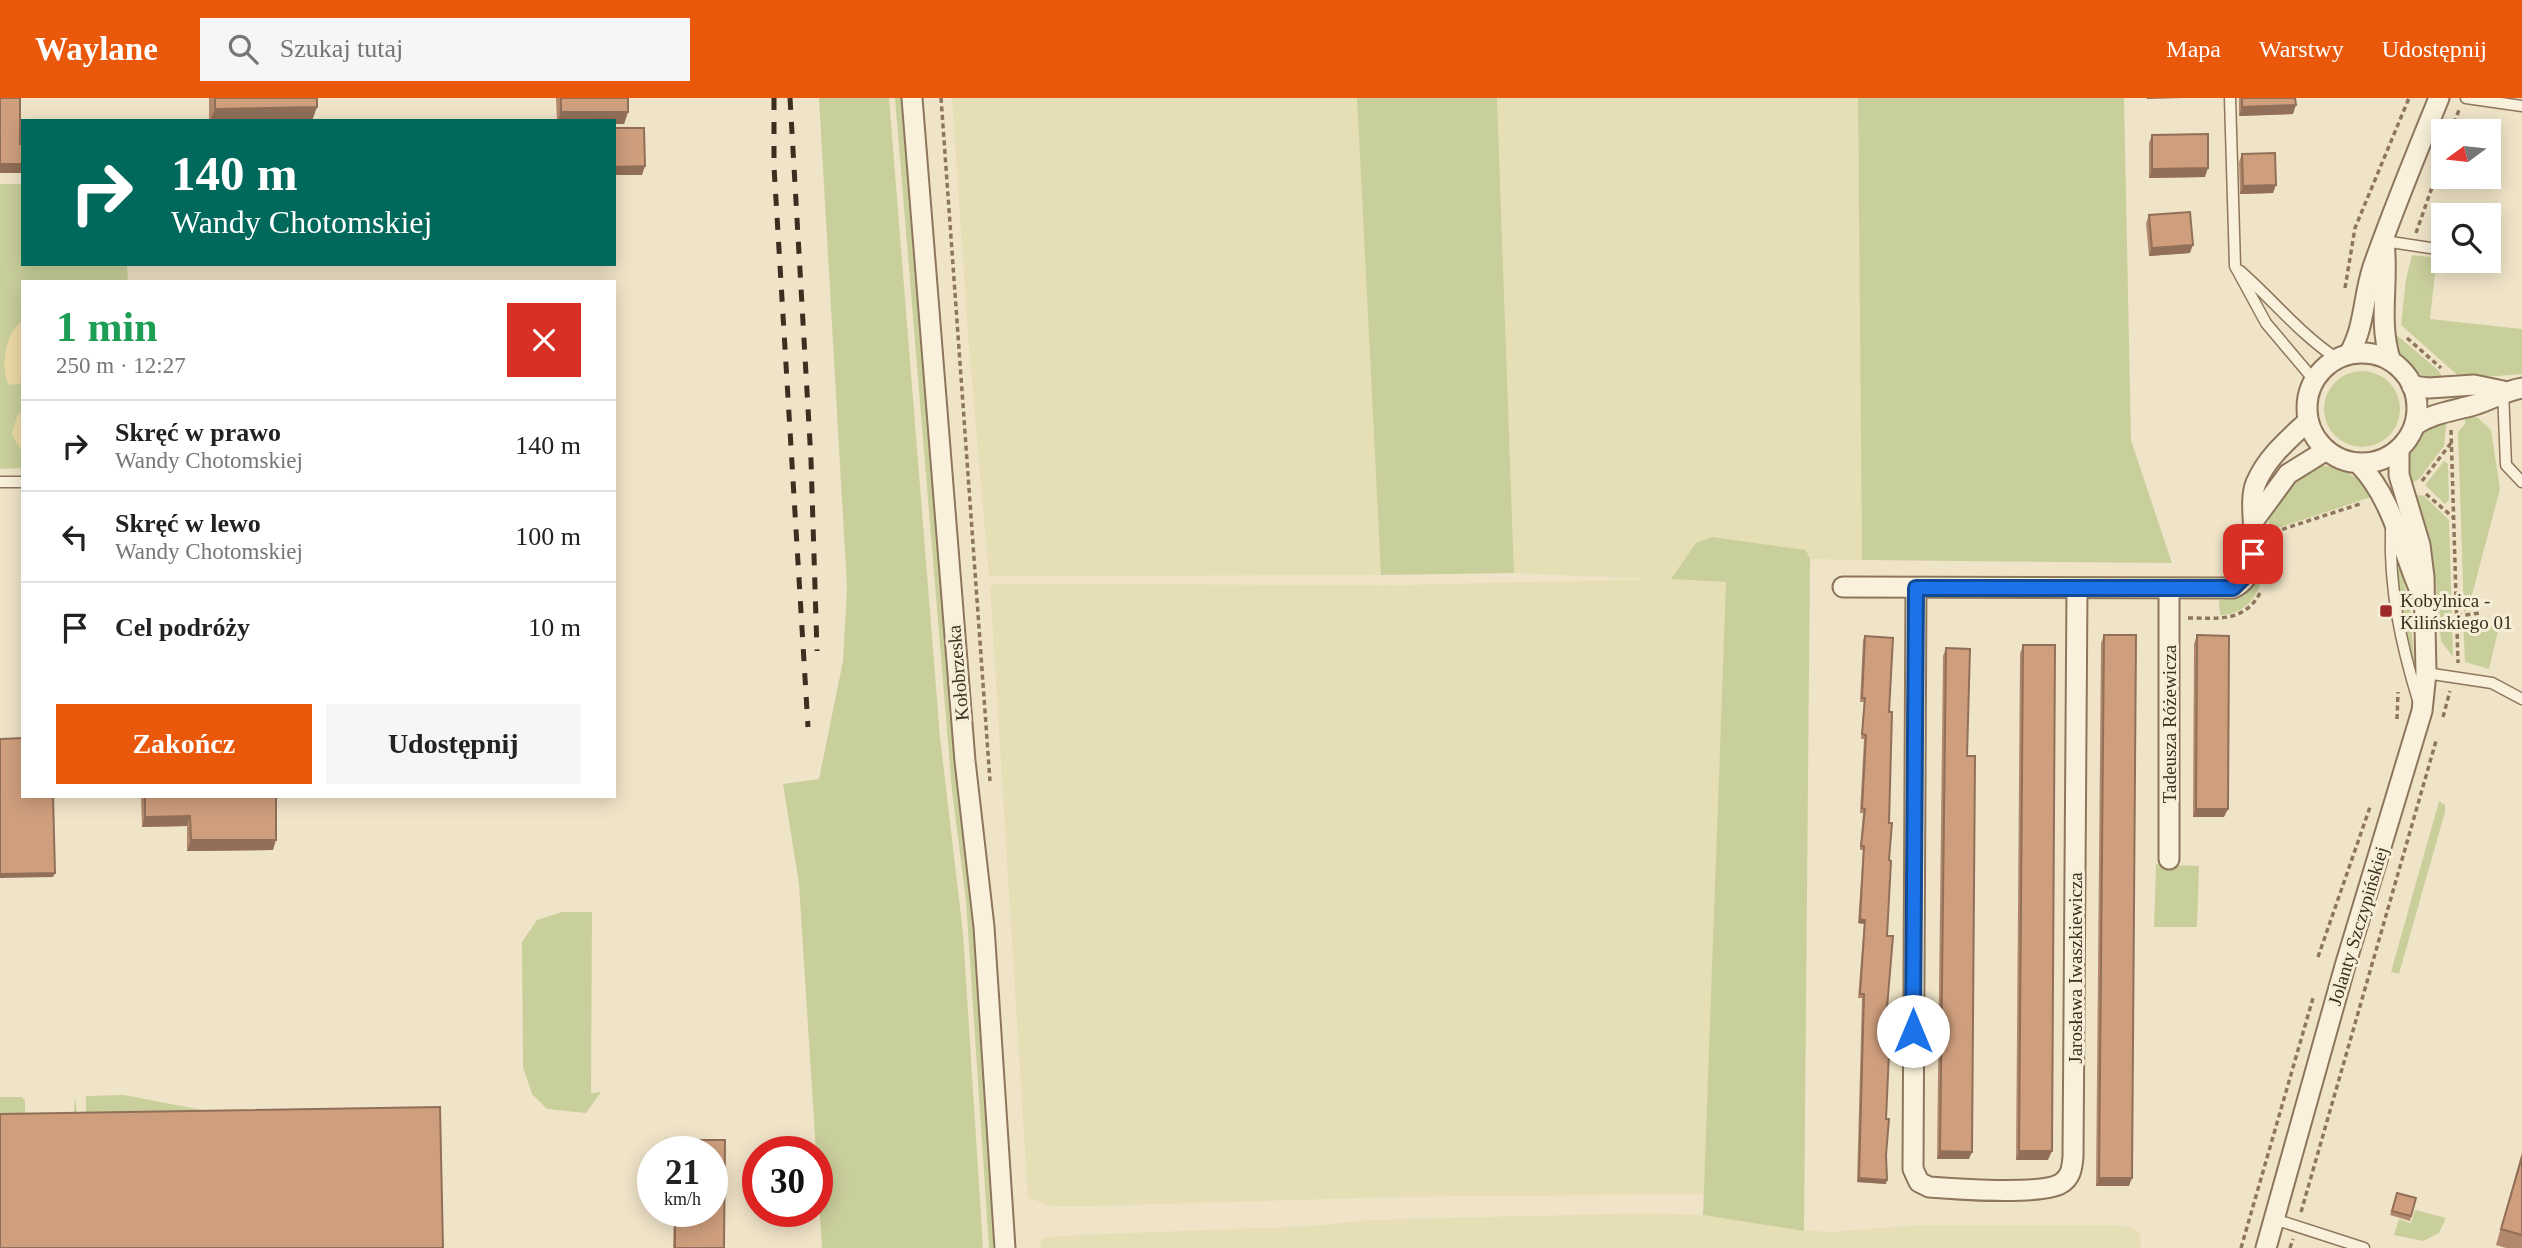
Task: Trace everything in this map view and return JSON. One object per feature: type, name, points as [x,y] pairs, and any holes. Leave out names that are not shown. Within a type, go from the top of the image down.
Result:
[{"type":"street","name":"Kołobrzeska","points":[[912,98],[964,748],[984,927],[1005,1248]]},
{"type":"street","points":[[2343,356],[2368,352],[2390,359],[2406,373],[2412,386],[2418,408],[2415,425],[2399,450],[2376,461],[2359,464],[2338,460],[2325,451],[2308,421],[2307,399],[2314,380],[2343,356],[2357,340],[2372,270],[2402,186],[2439,98]]},
{"type":"street","points":[[2384,241],[2388,272],[2382,323],[2390,359]]},
{"type":"street","points":[[2412,386],[2429,388],[2474,385],[2512,390]]},
{"type":"street","points":[[2415,425],[2434,414],[2477,404],[2512,390]]},
{"type":"street","points":[[1843,587],[2233,588],[2249,572],[2255,519],[2252,498],[2265,465],[2308,421]]},
{"type":"street","name":"Jolanty Szczypińskiej","points":[[2266,1248],[2422,711],[2426,673],[2420,545],[2399,475],[2399,450]]},
{"type":"street","points":[[2255,519],[2288,474],[2325,451]]},
{"type":"street","name":"Jolanty Szczypińskiej","points":[[2359,464],[2375,480],[2424,601]]},
{"type":"street","name":"Jarosława Iwaszkiewicza","points":[[1916,588],[1913,1169],[1919,1182],[1929,1187],[1949,1188],[2049,1188],[2061,1184],[2071,1175],[2077,589]]},
{"type":"street","name":"Tadeusza Różewicza","points":[[2169,589],[2169,859]]},
{"type":"lane","points":[[2230,98],[2235,266],[2266,323],[2314,380]]},
{"type":"lane","points":[[2465,98],[2522,106]]},
{"type":"lane","points":[[2384,241],[2431,248]]},
{"type":"lane","points":[[2235,266],[2274,301],[2295,326],[2343,356]]},
{"type":"lane","points":[[2512,390],[2506,466],[2522,482]]},
{"type":"lane","points":[[0,482],[21,482]]},
{"type":"lane","points":[[2392,519],[2390,566],[2402,646],[2422,711]]},
{"type":"lane","points":[[2426,673],[2492,683],[2522,699]]},
{"type":"lane","points":[[2273,1219],[2364,1248]]},
{"type":"path","points":[[941,98],[990,792]]},
{"type":"path","points":[[2456,119],[2465,98]]},
{"type":"path","points":[[2451,442],[2418,488],[2454,517]]},
{"type":"path","points":[[2457,616],[2480,613]]},
{"type":"path","points":[[2395,726],[2399,702],[2397,689]]},
{"type":"path","points":[[2318,957],[2372,800]]},
{"type":"path","points":[[2290,1248],[2370,972]]},
{"type":"path","points":[[2241,1248],[2317,985]]},
{"type":"shaded area","points":[[952,98],[1357,98],[1381,575],[989,576],[969,348]]},
{"type":"shaded area","points":[[1497,98],[1858,98],[1862,560],[1810,559],[1806,550],[1672,579],[1726,582],[1704,1194],[1396,1197],[1097,1206],[1052,1206],[1028,1198],[990,587],[995,584],[1405,585],[1655,579],[1514,573]]},
{"type":"shaded area","points":[[1650,1213],[1725,1216],[1785,1229],[1830,1232],[1921,1225],[2113,1225],[2132,1228],[2140,1233],[2141,1242],[2140,1248],[1040,1248],[1042,1239],[1056,1236],[1312,1226],[1370,1220]]},
{"type":"green space","points":[[819,98],[889,98],[940,737],[963,933],[983,1248],[822,1248],[821,1227],[833,1227],[833,1136],[815,1136],[799,884],[783,784],[819,779],[843,661],[847,587]]},
{"type":"green space","points":[[895,98],[901,98],[957,789],[976,946],[996,1248],[989,1248],[966,900],[952,791]]},
{"type":"green space","points":[[1357,98],[1497,98],[1514,573],[1381,575]]},
{"type":"green space","points":[[1858,98],[2124,98],[2131,440],[2172,563],[1862,560]]},
{"type":"green space","points":[[0,184],[21,184],[21,266],[127,266],[128,280],[21,280],[21,468],[0,469]]},
{"type":"green space","points":[[2412,255],[2430,257],[2431,273],[2435,273],[2430,319],[2522,329],[2522,374],[2462,379],[2401,325],[2406,279]]},
{"type":"green space","points":[[2393,332],[2438,370],[2443,378],[2423,375],[2409,366],[2399,350]]},
{"type":"green space","points":[[2362,371],[2377,374],[2389,382],[2397,394],[2400,409],[2397,424],[2389,436],[2377,444],[2362,447],[2347,444],[2335,436],[2327,424],[2324,409],[2327,394],[2335,382],[2347,374]]},
{"type":"green space","points":[[2465,415],[2478,418],[2491,430],[2500,489],[2469,606],[2464,613],[2458,432],[2465,424]]},
{"type":"green space","points":[[2447,419],[2444,446],[2419,479],[2408,485],[2409,462],[2415,445],[2427,431]]},
{"type":"green space","points":[[2444,461],[2448,464],[2449,500],[2445,504],[2425,485]]},
{"type":"green space","points":[[2318,465],[2350,474],[2363,483],[2374,496],[2269,531],[2264,572],[2254,597],[2246,606],[2235,612],[2220,615],[2219,600],[2237,596],[2250,586],[2257,573],[2274,505],[2282,490]]},
{"type":"green space","points":[[2424,496],[2449,520],[2453,657],[2441,641],[2435,577],[2412,497]]},
{"type":"green space","points":[[1712,537],[1806,550],[1810,559],[1804,1231],[1703,1215],[1726,582],[1671,579],[1696,543]]},
{"type":"green space","points":[[2400,565],[2410,608],[2414,660],[2407,646],[2396,576]]},
{"type":"green space","points":[[2463,617],[2499,627],[2489,669],[2465,662]]},
{"type":"green space","points":[[2439,801],[2445,805],[2445,812],[2399,974],[2391,972]]},
{"type":"green space","points":[[2156,864],[2199,866],[2197,927],[2154,927]]},
{"type":"green space","points":[[562,912],[592,912],[591,1093],[601,1092],[586,1113],[547,1109],[532,1094],[523,1067],[522,942],[537,920]]},
{"type":"green space","points":[[75,1095],[77,1116],[86,1117],[86,1096],[124,1095],[218,1113],[73,1129]]},
{"type":"green space","points":[[0,1097],[22,1097],[25,1101],[25,1128],[0,1128]]},
{"type":"green space","points":[[2415,1210],[2446,1218],[2439,1233],[2423,1241],[2394,1235],[2399,1219],[2411,1223]]},
{"type":"sand","points":[[21,323],[21,383],[9,385],[5,370],[6,351],[8,341]]},
{"type":"sand","points":[[21,412],[21,450],[12,434],[17,416]]},
{"type":"building","points":[[0,98],[20,98],[21,164],[0,164]]},
{"type":"building","points":[[215,98],[317,98],[317,107],[215,109]]},
{"type":"building","points":[[561,98],[628,98],[628,112],[561,112]]},
{"type":"building","points":[[2242,98],[2295,98],[2296,105],[2242,107]]},
{"type":"building","points":[[616,128],[644,128],[645,166],[616,167]]},
{"type":"building","points":[[2208,134],[2208,168],[2152,169],[2152,135]]},
{"type":"building","points":[[2275,153],[2276,185],[2243,186],[2242,154]]},
{"type":"building","points":[[2190,212],[2193,245],[2152,248],[2149,215]]},
{"type":"building","points":[[2104,635],[2136,635],[2132,1178],[2099,1178]]},
{"type":"building","points":[[2197,635],[2229,636],[2228,809],[2196,809]]},
{"type":"building","points":[[1865,636],[1893,638],[1889,712],[1892,712],[1889,823],[1892,823],[1887,936],[1893,936],[1887,1008],[1891,1009],[1886,1119],[1889,1119],[1887,1180],[1859,1178],[1864,994],[1860,994],[1865,920],[1860,919],[1864,846],[1861,846],[1865,809],[1862,808],[1866,735],[1862,734],[1865,698],[1862,698]]},
{"type":"building","points":[[2023,645],[2055,645],[2052,1151],[2019,1151]]},
{"type":"building","points":[[1946,648],[1970,649],[1967,756],[1975,756],[1972,1152],[1940,1151]]},
{"type":"building","points":[[21,738],[21,798],[53,798],[55,873],[0,874],[0,739]]},
{"type":"building","points":[[145,798],[276,798],[276,840],[191,840],[190,816],[145,817]]},
{"type":"building","points":[[440,1107],[443,1248],[0,1248],[0,1114]]},
{"type":"building","points":[[2522,1157],[2522,1235],[2501,1229]]},
{"type":"building","points":[[2397,1193],[2416,1198],[2411,1216],[2392,1211]]},
{"type":"building","points":[[675,1227],[724,1227],[724,1248],[675,1248]]},
{"type":"railway","points":[[774,98],[774,167],[808,727]]},
{"type":"railway","points":[[790,98],[811,460],[817,651]]},
{"type":"place","name":"Kobylnica - Kilińskiego 01","points":[[2386,611]]},
{"type":"route","points":[[1913,1031],[1916,588],[2233,588],[2245,579],[2253,554]]}]
